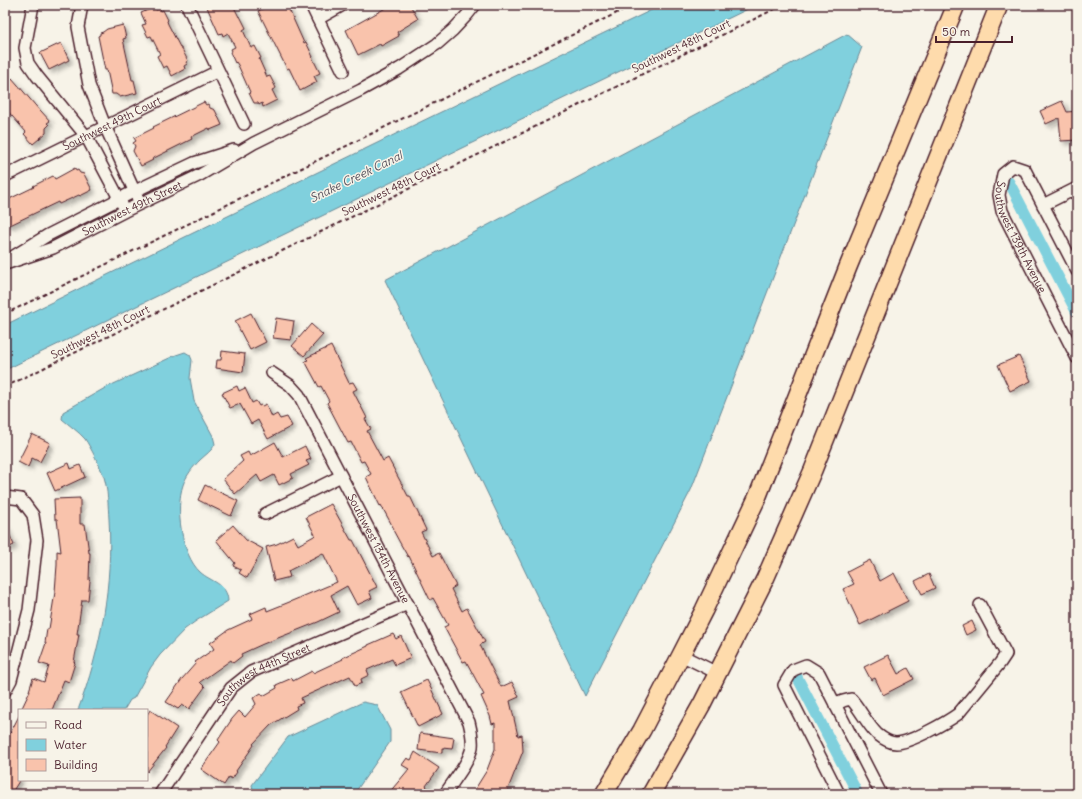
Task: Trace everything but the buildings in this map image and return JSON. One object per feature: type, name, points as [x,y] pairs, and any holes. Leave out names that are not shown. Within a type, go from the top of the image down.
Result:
[{"type":"highway","points":[[604,794],[642,730],[681,655],[757,498],[848,267],[956,5]]},
{"type":"highway","points":[[651,794],[702,704],[765,579],[813,470],[999,5]]},
{"type":"street","points":[[33,5],[25,48],[28,63],[86,136],[125,211]]},
{"type":"street","points":[[82,5],[78,28],[89,85],[105,126],[141,204]]},
{"type":"street","points":[[187,5],[244,124]]},
{"type":"street","points":[[311,5],[343,71]]},
{"type":"street","points":[[318,18],[343,5]]},
{"type":"street","name":"Southwest 49th Street","points":[[5,263],[53,248],[200,175],[254,143],[361,90],[437,44],[467,16],[475,5]]},
{"type":"street","name":"Southwest 49th Court","points":[[5,176],[218,71]]},
{"type":"street","name":"Southwest 49th Street","points":[[5,263],[48,235],[135,191],[194,163],[254,143]]},
{"type":"street","name":"Southwest 139th Avenue","points":[[1077,271],[1025,170],[1013,166],[1003,174],[999,195],[1002,211],[1077,358]]},
{"type":"street","points":[[1043,205],[1077,188]]},
{"type":"street","name":"Southwest 134th Avenue","points":[[272,373],[290,385],[299,395],[469,722],[472,733],[472,747],[468,759],[444,794]]},
{"type":"street","points":[[265,514],[341,476]]},
{"type":"street","points":[[5,497],[21,499],[33,514],[37,540],[29,610],[11,680],[5,691]]},
{"type":"street","name":"Southwest 44th Street","points":[[160,794],[231,688],[251,672],[408,604]]},
{"type":"street","points":[[835,705],[851,699],[876,733],[882,738],[895,743],[908,740],[951,719],[958,714],[1006,654],[980,606]]},
{"type":"street","points":[[681,655],[717,673]]},
{"type":"street","points":[[839,794],[784,685],[793,670],[806,665],[819,673],[881,794]]},
{"type":"path","points":[[5,314],[634,5]]},
{"type":"path","name":"Southwest 48th Court","points":[[5,387],[783,5]]},
{"type":"water","name":"Snake Creek Canal","points":[[662,5],[756,5],[5,370],[5,325]]},
{"type":"water","points":[[847,34],[862,47],[691,490],[585,696],[385,280]]},
{"type":"water","points":[[185,352],[190,355],[192,360],[190,378],[194,401],[213,436],[215,444],[192,469],[184,482],[180,506],[181,530],[184,543],[193,564],[200,572],[225,590],[228,601],[185,629],[160,655],[151,667],[134,698],[130,700],[125,709],[78,709],[93,664],[104,616],[110,543],[108,498],[104,477],[93,452],[85,439],[62,419],[63,412],[105,388]]},
{"type":"water","points":[[363,702],[377,705],[390,730],[390,742],[354,794],[254,794],[252,785],[288,737]]},
{"type":"waterway","points":[[1009,182],[1077,313]]},
{"type":"waterway","points":[[796,675],[858,794]]}]
